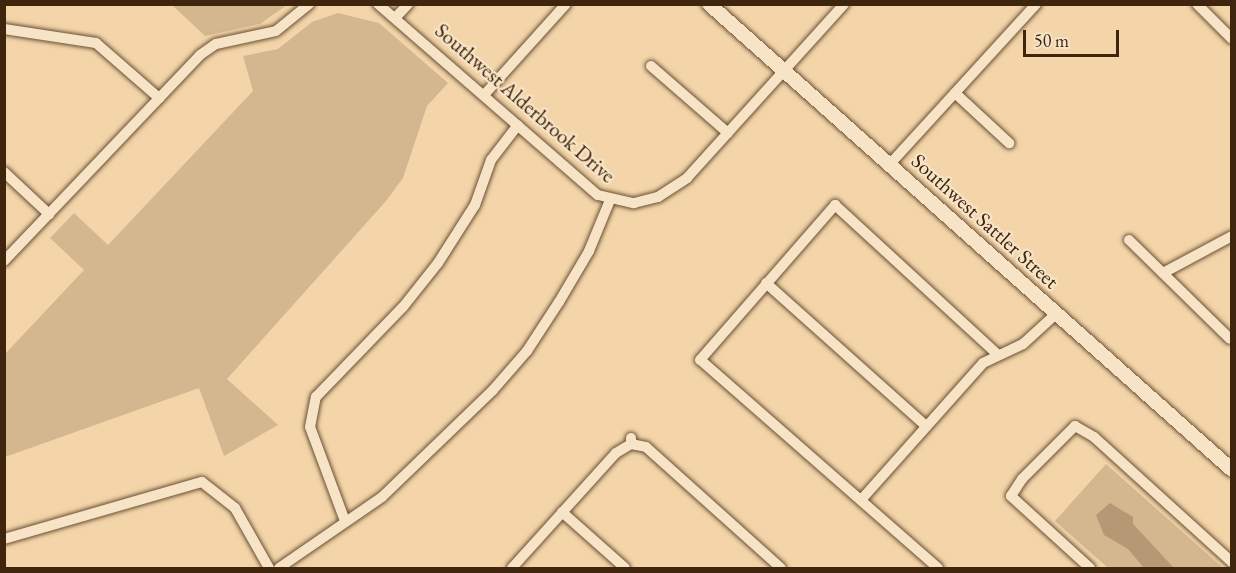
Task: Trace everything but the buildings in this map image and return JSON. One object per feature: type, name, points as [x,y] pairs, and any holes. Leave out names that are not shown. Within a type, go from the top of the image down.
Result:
[{"type":"street","points":[[4,261],[207,49],[265,36],[309,4]]},
{"type":"street","name":"Southwest Alderbrook Drive","points":[[378,4],[396,17],[585,184],[610,200],[647,201],[668,193],[728,133],[844,4]]},
{"type":"street","points":[[396,17],[408,4]]},
{"type":"street","points":[[484,95],[566,4]]},
{"type":"street","name":"Southwest Sattler Street","points":[[709,4],[1232,470]]},
{"type":"street","points":[[890,164],[1036,4]]},
{"type":"street","points":[[1197,4],[1232,39]]},
{"type":"street","points":[[4,29],[96,43],[159,98]]},
{"type":"street","points":[[651,66],[728,133]]},
{"type":"street","points":[[955,93],[1009,143]]},
{"type":"street","points":[[345,521],[310,427],[316,397],[438,263],[475,205],[491,160],[518,125]]},
{"type":"street","points":[[4,172],[49,214]]},
{"type":"street","points":[[279,568],[382,497],[418,465],[527,351],[589,251],[610,200]]},
{"type":"street","points":[[938,568],[700,360],[835,205],[997,354]]},
{"type":"street","points":[[1163,273],[1232,236]]},
{"type":"street","points":[[1128,240],[1230,339]]},
{"type":"street","points":[[766,282],[926,426]]},
{"type":"street","points":[[861,500],[926,426],[997,354],[1023,344],[1057,314]]},
{"type":"street","points":[[1090,568],[1011,496],[1022,479],[1075,426],[1094,437],[1232,562]]},
{"type":"street","points":[[512,568],[615,453],[631,441],[646,447],[781,568]]},
{"type":"street","points":[[4,539],[202,482],[235,508],[269,568]]},
{"type":"street","points":[[562,512],[625,568]]},
{"type":"shaded area","points":[[172,5],[287,5],[260,24],[205,36]]},
{"type":"shaded area","points":[[338,13],[379,23],[448,83],[427,106],[403,178],[386,201],[227,379],[278,425],[224,456],[199,388],[5,457],[5,354],[84,270],[50,238],[74,213],[108,245],[253,91],[243,56],[278,49],[312,22]]},
{"type":"shaded area","points":[[1106,464],[1223,568],[1108,568],[1055,521]]},
{"type":"shaded area","points":[[1110,503],[1133,517],[1133,524],[1174,568],[1144,568],[1128,549],[1104,535],[1096,515]]}]
